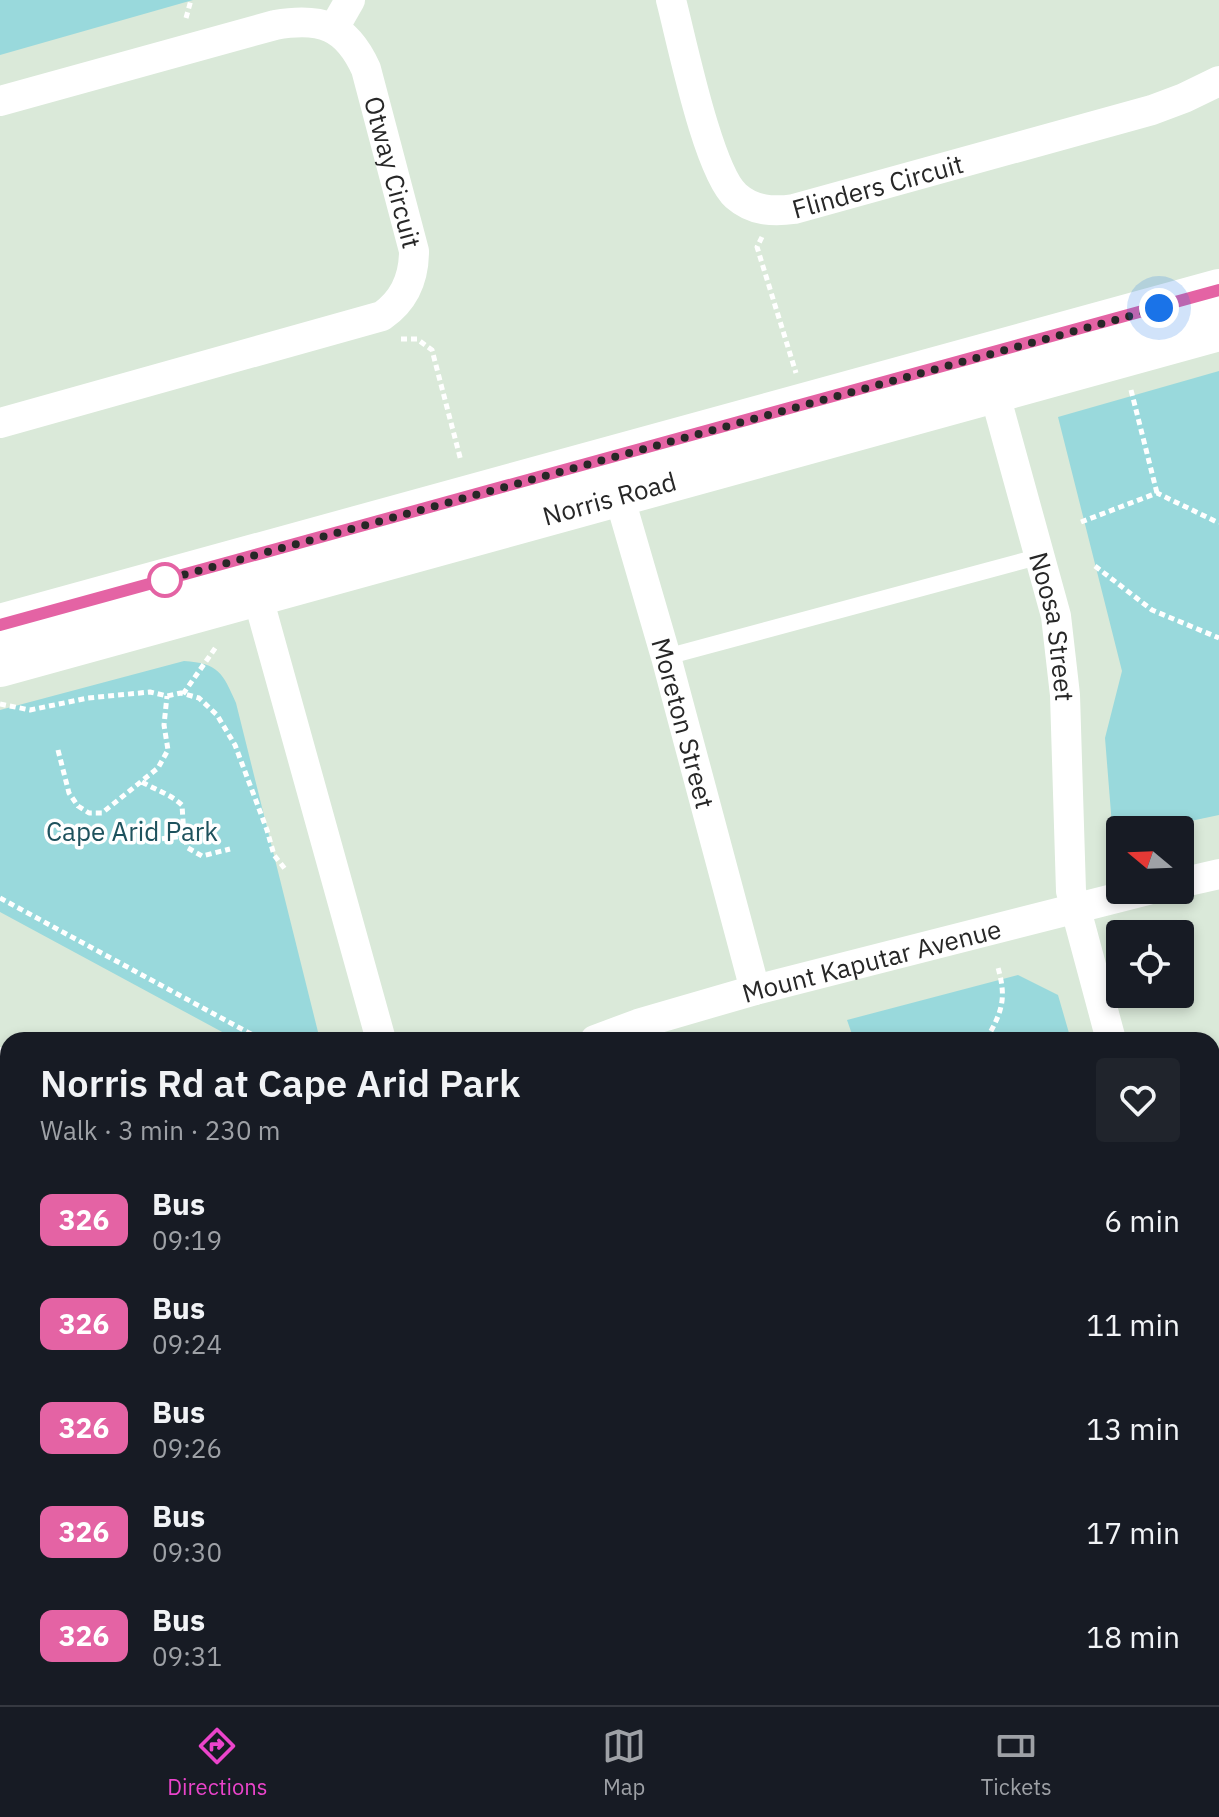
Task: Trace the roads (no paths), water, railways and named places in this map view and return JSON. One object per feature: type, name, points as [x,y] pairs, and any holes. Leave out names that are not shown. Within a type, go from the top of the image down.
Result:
[{"type":"main road","name":"Norris Road","points":[[0,625],[252,576],[614,477],[989,373],[1219,290]]},
{"type":"main road","name":"Norris Road","points":[[989,373],[1219,330]]},
{"type":"main road","name":"Norris Road","points":[[0,666],[252,576]]},
{"type":"street","points":[[0,101],[275,25],[303,20],[334,28],[350,0]]},
{"type":"street","name":"Flinders Circuit","points":[[671,0],[716,166],[735,195],[747,204],[772,212],[809,205],[1152,110],[1219,81]]},
{"type":"street","name":"Otway Circuit","points":[[0,423],[366,321],[382,316],[401,300],[414,265],[411,232],[366,69],[355,46],[334,28]]},
{"type":"street","name":"Noosa Street","points":[[989,373],[1056,616],[1062,653],[1071,891],[1109,1032]]},
{"type":"street","name":"Moreton Street","points":[[614,477],[666,657],[755,990]]},
{"type":"street","points":[[252,576],[379,1032]]},
{"type":"street","points":[[1194,880],[1219,874]]},
{"type":"street","name":"Mount Kaputar Avenue","points":[[616,1032],[755,990],[1106,900]]},
{"type":"lane","points":[[666,657],[1041,556]]},
{"type":"park label","name":"Cape Arid Park","points":[[132,831]]}]
